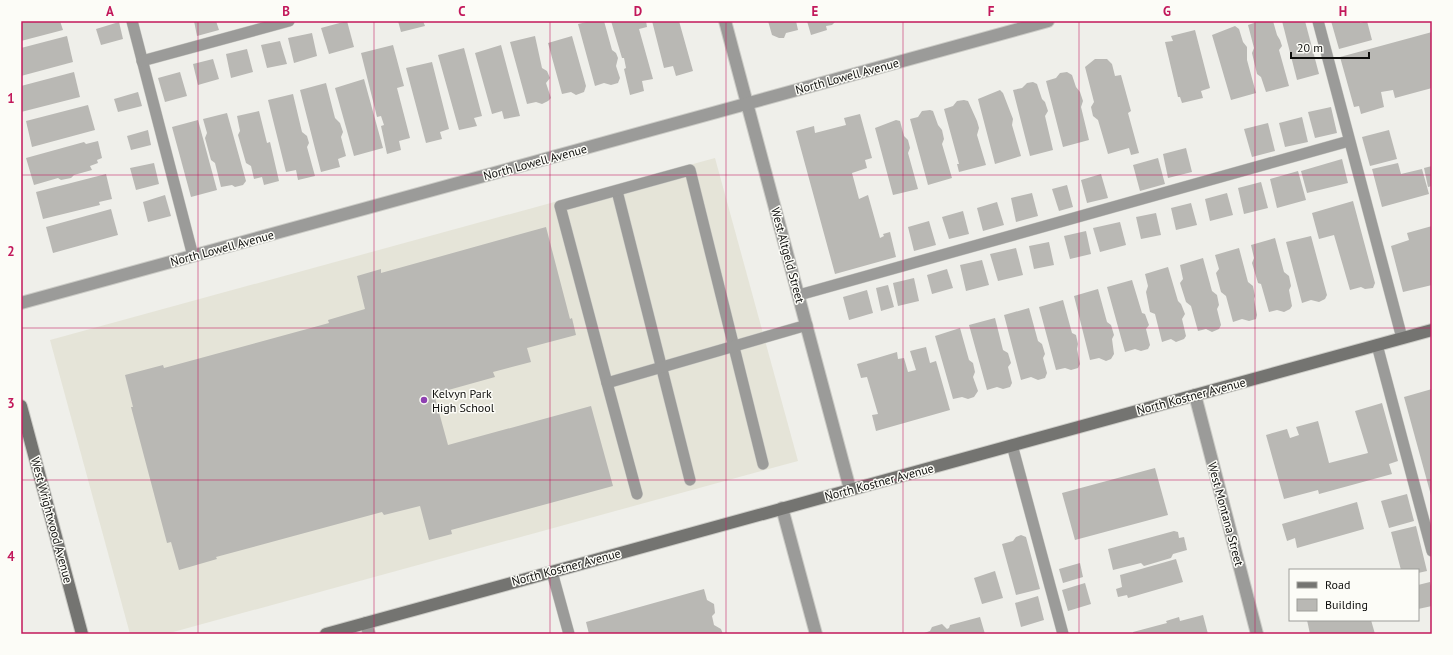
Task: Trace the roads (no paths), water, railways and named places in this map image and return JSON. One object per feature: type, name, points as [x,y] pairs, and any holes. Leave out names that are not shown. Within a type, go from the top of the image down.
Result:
[{"type":"street","name":"West Altgeld Street","points":[[725,21],[850,489]]},
{"type":"street","name":"North Lowell Avenue","points":[[21,303],[1048,21]]},
{"type":"street","name":"North Kostner Avenue","points":[[326,634],[368,628],[552,572],[1432,330]]},
{"type":"street","name":"West Montana Street","points":[[1195,395],[1257,634]]},
{"type":"street","name":"West Wrightwood Avenue","points":[[21,406],[82,634]]},
{"type":"street","points":[[782,508],[816,634]]},
{"type":"lane","points":[[132,21],[193,256]]},
{"type":"lane","points":[[142,61],[290,21]]},
{"type":"lane","points":[[1318,21],[1402,338]]},
{"type":"lane","points":[[799,295],[1349,141]]},
{"type":"lane","points":[[637,494],[560,206],[690,170],[763,464]]},
{"type":"lane","points":[[617,191],[690,480]]},
{"type":"lane","points":[[607,383],[807,325]]},
{"type":"lane","points":[[1377,345],[1432,551]]},
{"type":"lane","points":[[1012,445],[1062,634]]},
{"type":"lane","points":[[552,572],[569,634]]},
{"type":"place","name":"Kelvyn Park High School","points":[[424,400]]}]
